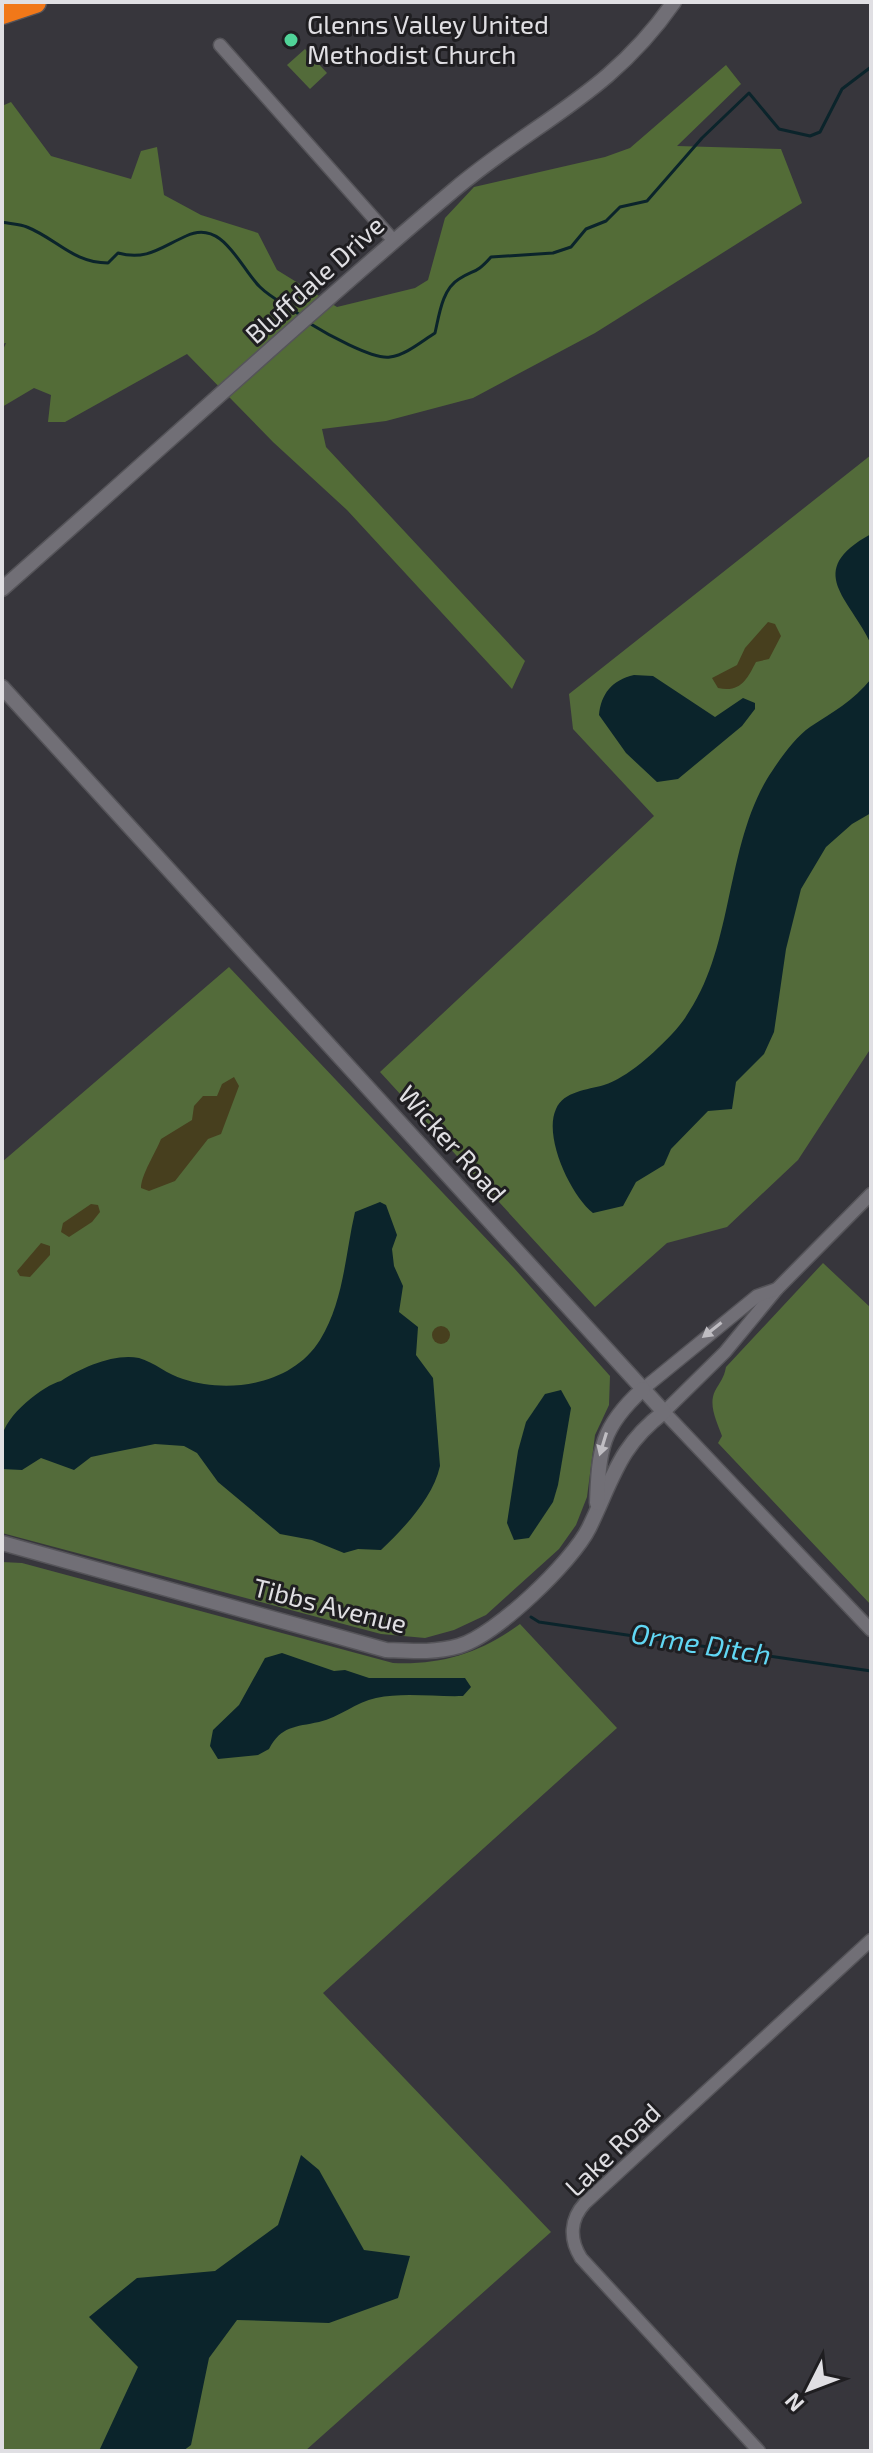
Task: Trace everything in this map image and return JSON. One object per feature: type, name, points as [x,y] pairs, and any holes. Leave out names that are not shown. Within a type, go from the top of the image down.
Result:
[{"type":"highway","points":[[2,11],[15,2]]},
{"type":"highway","points":[[2,11],[35,2]]},
{"type":"street","name":"Bluffdale Drive","points":[[2,589],[394,241],[490,162],[602,83],[647,39],[665,9],[674,2]]},
{"type":"street","points":[[220,45],[394,241]]},
{"type":"street","name":"Wicker Road","points":[[2,687],[664,1412],[871,1630]]},
{"type":"street","name":"Tibbs Avenue","points":[[2,1543],[386,1650],[424,1652],[461,1646],[498,1626],[577,1548],[628,1443],[725,1352],[777,1289],[869,1201]]},
{"type":"street","name":"Tibbs Avenue","points":[[597,1512],[600,1450],[604,1436],[623,1408],[757,1296],[777,1289]]},
{"type":"street","name":"Lake Road","points":[[759,2451],[581,2258],[572,2234],[574,2219],[585,2203],[871,1940]]},
{"type":"green space","points":[[305,49],[327,73],[310,89],[287,65]]},
{"type":"green space","points":[[726,65],[741,84],[677,146],[781,149],[802,203],[595,333],[473,398],[386,421],[322,429],[326,447],[525,661],[512,689],[347,510],[273,442],[187,354],[65,422],[48,422],[51,395],[34,388],[2,407],[2,352],[6,343],[2,344],[2,106],[11,102],[51,156],[131,179],[141,151],[157,147],[164,195],[201,215],[258,233],[277,270],[337,307],[415,288],[428,280],[445,218],[474,187],[605,157],[630,148]]},
{"type":"green space","points":[[871,455],[871,1048],[798,1160],[727,1227],[667,1243],[595,1307],[380,1072],[654,816],[573,729],[569,694]]},
{"type":"green space","points":[[229,967],[514,1268],[610,1376],[609,1405],[595,1435],[587,1497],[576,1525],[559,1549],[486,1615],[454,1630],[425,1638],[381,1634],[2,1533],[2,1162]]},
{"type":"green space","points":[[823,1263],[871,1308],[871,1605],[718,1443],[722,1436],[713,1408],[713,1396],[726,1367]]},
{"type":"green space","points":[[2,1562],[22,1563],[393,1663],[428,1662],[460,1655],[490,1643],[520,1624],[617,1728],[323,1993],[551,2232],[305,2451],[2,2451]]},
{"type":"sand","points":[[768,622],[775,624],[781,636],[769,659],[756,662],[738,686],[718,688],[712,678],[737,665],[745,648]]},
{"type":"sand","points":[[234,1077],[239,1086],[221,1134],[208,1139],[175,1181],[149,1191],[141,1188],[161,1139],[192,1120],[194,1106],[203,1096],[217,1096],[222,1084]]},
{"type":"sand","points":[[91,1204],[98,1205],[100,1212],[92,1222],[69,1237],[61,1232],[63,1223]]},
{"type":"sand","points":[[41,1243],[50,1246],[50,1255],[30,1277],[20,1276],[17,1271]]},
{"type":"sand","points":[[441,1326],[450,1335],[441,1344],[432,1335]]},
{"type":"water","points":[[871,534],[871,644],[844,599],[836,573],[839,560],[851,547]]},
{"type":"water","points":[[634,675],[653,676],[715,717],[743,698],[755,703],[755,709],[742,726],[678,779],[657,782],[626,753],[599,715],[609,689],[620,680]]},
{"type":"water","points":[[871,679],[871,813],[852,824],[826,847],[801,889],[786,949],[774,1032],[764,1054],[736,1082],[732,1109],[708,1111],[671,1149],[664,1165],[636,1182],[623,1206],[593,1213],[576,1194],[561,1165],[553,1135],[556,1109],[564,1098],[613,1082],[631,1071],[672,1034],[693,1006],[718,944],[752,810],[767,779],[798,738],[850,700]]},
{"type":"water","points":[[380,1202],[386,1205],[397,1235],[392,1249],[394,1266],[403,1286],[399,1312],[418,1327],[416,1355],[433,1378],[440,1466],[424,1501],[381,1550],[358,1549],[344,1553],[312,1540],[280,1534],[218,1482],[197,1453],[184,1446],[155,1444],[91,1457],[74,1470],[41,1458],[22,1470],[2,1469],[4,1429],[17,1411],[45,1388],[99,1362],[139,1358],[177,1377],[220,1386],[258,1382],[293,1367],[320,1340],[334,1310],[355,1212]]},
{"type":"water","points":[[561,1390],[571,1408],[553,1502],[529,1538],[514,1540],[507,1523],[518,1451],[526,1422],[545,1394]]},
{"type":"water","points":[[282,1653],[334,1671],[345,1670],[369,1678],[465,1678],[471,1687],[463,1696],[397,1695],[369,1700],[327,1720],[290,1729],[258,1755],[218,1759],[210,1746],[213,1730],[239,1705],[265,1658]]},
{"type":"water","points":[[301,2155],[319,2170],[364,2250],[410,2256],[398,2298],[329,2323],[237,2320],[209,2358],[191,2445],[183,2451],[99,2451],[138,2367],[89,2317],[137,2278],[215,2271],[278,2225]]},
{"type":"waterway","points":[[309,323],[372,354],[382,357],[402,354],[435,333],[445,296],[453,283],[479,269],[491,257],[553,253],[571,247],[586,229],[606,221],[620,207],[647,201],[702,138],[749,93],[779,129],[810,136],[820,132],[842,89],[871,67]]},
{"type":"waterway","points":[[2,222],[27,227],[85,259],[108,263],[118,253],[146,254],[186,236],[199,232],[210,234],[229,248],[264,291],[300,315]]},
{"type":"waterway","name":"Orme Ditch","points":[[531,1617],[539,1622],[871,1671]]},
{"type":"place","name":"Glenns Valley United Methodist Church","points":[[291,40]]}]
